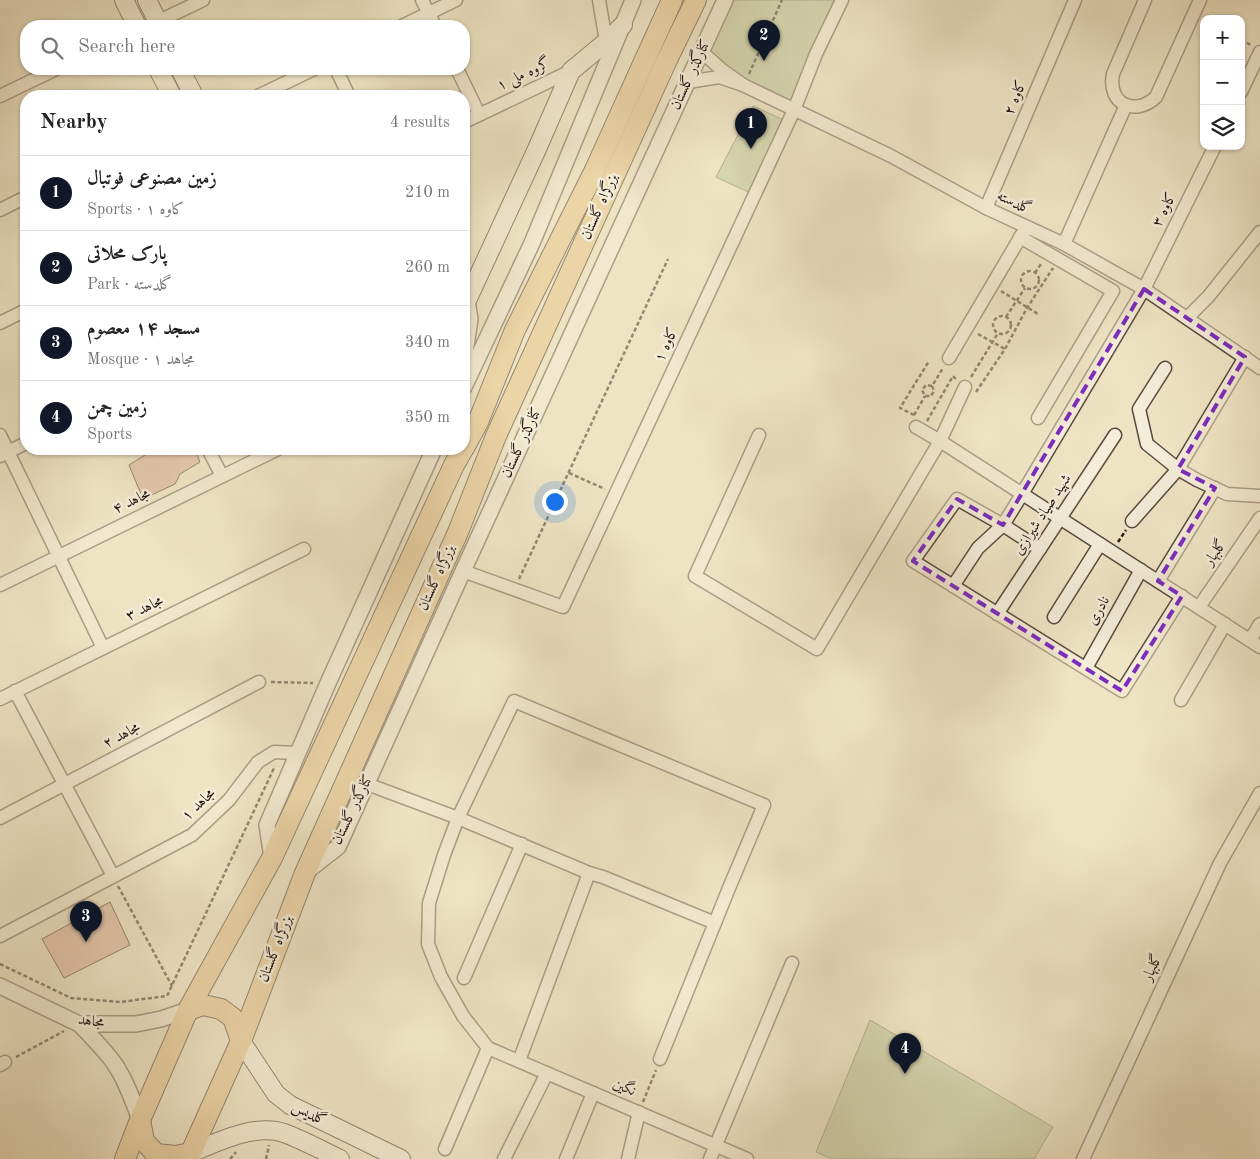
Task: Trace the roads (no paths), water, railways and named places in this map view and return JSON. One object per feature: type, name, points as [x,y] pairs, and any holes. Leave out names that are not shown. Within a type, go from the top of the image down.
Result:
[{"type":"highway","name":"بزرگراه گلستان","points":[[470,436],[478,422],[515,330],[595,170],[672,0]]},
{"type":"highway","name":"بزرگراه گلستان","points":[[189,1156],[241,1041],[305,873],[458,532],[496,436],[696,0]]},
{"type":"highway","name":"بزرگراه گلستان","points":[[125,1159],[188,1010],[272,858],[459,455]]},
{"type":"highway","points":[[414,552],[419,561],[426,565],[443,564]]},
{"type":"highway","points":[[402,578],[414,573],[420,574],[427,579],[432,588]]},
{"type":"highway","points":[[188,1010],[203,1005],[221,1008],[233,1018],[241,1041]]},
{"type":"highway","points":[[140,1120],[144,1141],[156,1154],[189,1156]]},
{"type":"main road","points":[[124,0],[134,20]]},
{"type":"main road","points":[[147,0],[153,20]]},
{"type":"main road","points":[[470,293],[571,71],[607,51],[623,25]]},
{"type":"main road","points":[[161,75],[169,90]]},
{"type":"main road","points":[[183,75],[191,90]]},
{"type":"main road","name":"گلدیس","points":[[241,1041],[276,1094],[290,1105],[402,1159]]},
{"type":"main road","name":"گلدیس","points":[[189,1156],[232,1137],[252,1131],[271,1131],[282,1132],[315,1154],[340,1159]]},
{"type":"street","points":[[164,20],[203,0]]},
{"type":"street","points":[[422,0],[432,20]]},
{"type":"street","points":[[414,20],[456,0]]},
{"type":"street","points":[[470,374],[532,243],[607,51],[599,0]]},
{"type":"street","points":[[623,25],[633,0]]},
{"type":"street","name":"کنارگذر گلستان","points":[[305,873],[338,847],[463,570],[726,0]]},
{"type":"street","name":"کاوه ۱","points":[[463,570],[563,607],[794,110],[816,54],[842,0]]},
{"type":"street","name":"کاوه ۲","points":[[986,208],[1075,0]]},
{"type":"street","points":[[1145,0],[1112,74],[1111,82],[1117,98],[1131,107],[1150,103],[1156,97],[1200,0]]},
{"type":"street","points":[[702,52],[744,86]]},
{"type":"street","points":[[1245,84],[1260,52]]},
{"type":"street","name":"گروه ملی ۱","points":[[470,119],[571,71]]},
{"type":"street","points":[[0,96],[44,75]]},
{"type":"street","points":[[270,90],[302,75]]},
{"type":"street","points":[[339,75],[346,90]]},
{"type":"street","points":[[459,75],[467,90]]},
{"type":"street","points":[[688,82],[719,78],[744,86]]},
{"type":"street","name":"گلدسته","points":[[744,86],[891,156],[986,208],[1023,232],[1064,244],[1144,289],[1260,368]]},
{"type":"street","points":[[470,96],[479,114]]},
{"type":"street","points":[[1064,244],[1126,105]]},
{"type":"street","name":"کاوه ۳","points":[[953,586],[978,548],[1003,525],[1022,494],[1144,289],[1213,150]]},
{"type":"street","points":[[0,210],[20,201]]},
{"type":"street","points":[[950,358],[1023,232],[1059,260],[1113,291],[1038,418]]},
{"type":"street","points":[[1187,318],[1208,297],[1260,232]]},
{"type":"street","points":[[0,323],[20,313]]},
{"type":"street","points":[[1132,521],[1178,469],[1245,357]]},
{"type":"street","points":[[1164,368],[1139,409],[1147,444],[1178,469],[1227,494],[1260,496]]},
{"type":"street","points":[[759,435],[696,576],[817,649],[940,441],[965,387]]},
{"type":"street","points":[[919,421],[940,441],[1255,644],[1260,624]]},
{"type":"street","points":[[0,435],[4,454],[59,556],[104,648]]},
{"type":"street","name":"شهید صیاد شیرازی","points":[[997,614],[1115,435]]},
{"type":"street","points":[[4,454],[20,446]]},
{"type":"street","points":[[211,455],[222,476]]},
{"type":"street","name":"مجاهد ۴","points":[[0,585],[266,455]]},
{"type":"street","points":[[272,858],[267,825],[328,683],[431,455]]},
{"type":"street","points":[[1158,581],[1215,488]]},
{"type":"street","points":[[1040,549],[1003,525],[956,499],[913,562],[1122,691],[1182,596]]},
{"type":"street","name":"گلبهار","points":[[1198,607],[1260,518]]},
{"type":"street","points":[[1054,617],[1100,544]]},
{"type":"street","name":"مجاهد ۳","points":[[0,699],[304,549]]},
{"type":"street","name":"نادری","points":[[1086,668],[1142,570]]},
{"type":"street","points":[[1181,700],[1225,624]]},
{"type":"street","name":"مجاهد ۲","points":[[0,818],[259,682]]},
{"type":"street","points":[[15,691],[113,876]]},
{"type":"street","points":[[445,1149],[488,1048],[463,1016],[442,977],[428,944],[429,903],[458,818],[514,701],[764,805],[714,923],[660,1059]]},
{"type":"street","name":"۱ مجاهد","points":[[0,936],[192,835],[229,800],[258,762],[274,752],[298,753]]},
{"type":"street","points":[[367,784],[458,818],[714,923]]},
{"type":"street","name":"گلبهار","points":[[1083,1159],[1220,863],[1260,793]]},
{"type":"street","points":[[464,978],[522,844]]},
{"type":"street","points":[[519,1061],[590,873]]},
{"type":"street","points":[[710,1159],[792,963]]},
{"type":"street","name":"مجاهد","points":[[0,986],[79,1024],[136,1024],[188,1010]]},
{"type":"street","points":[[79,1024],[115,1065],[129,1090],[140,1120]]},
{"type":"street","name":"نگین","points":[[488,1048],[747,1159]]},
{"type":"street","points":[[504,1159],[547,1073]]},
{"type":"street","points":[[566,1159],[593,1092]]},
{"type":"street","points":[[628,1159],[639,1112]]},
{"type":"place","name":"پارک محلاتی","points":[[764,61]]},
{"type":"place","name":"زمین مصنوعی فوتبال","points":[[751,149]]},
{"type":"place","name":"مسجد ۱۴ معصوم","points":[[86,942]]},
{"type":"place","name":"زمین چمن","points":[[905,1074]]}]
